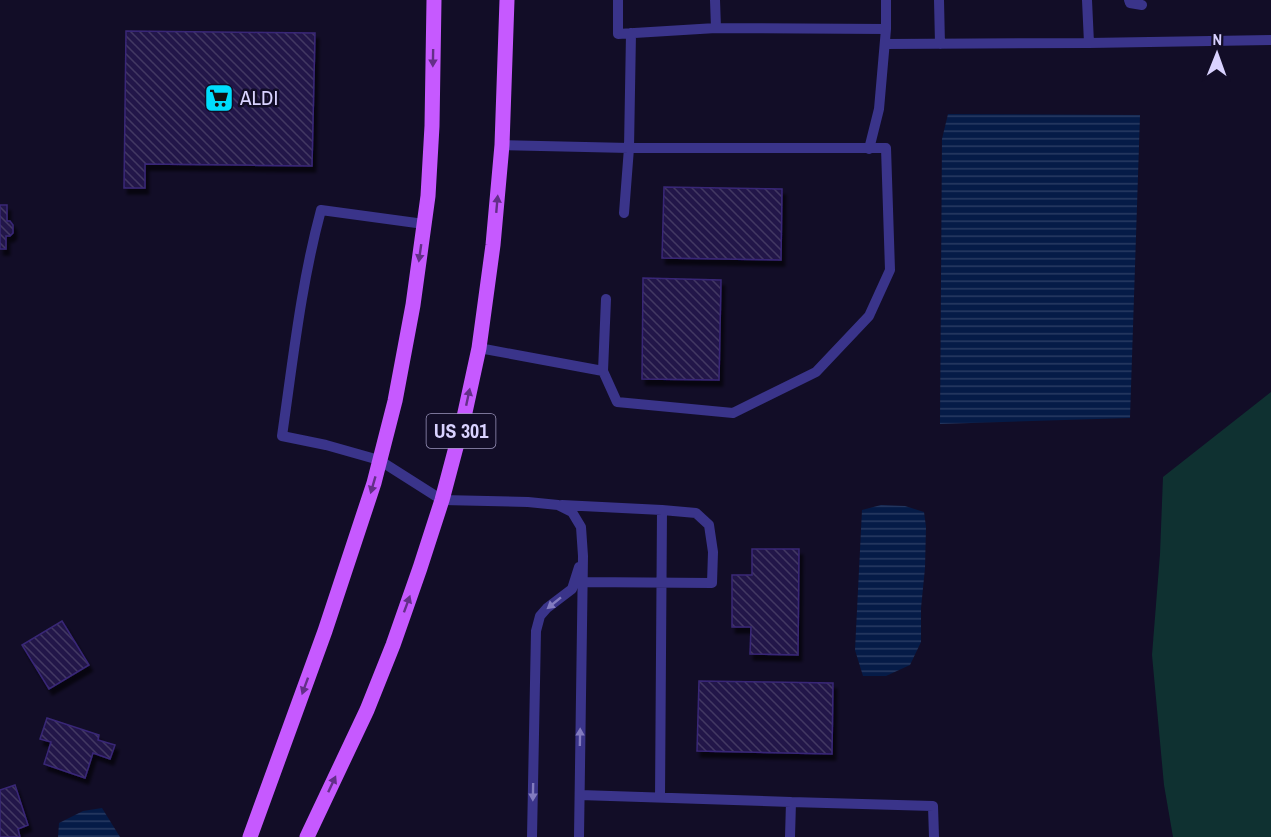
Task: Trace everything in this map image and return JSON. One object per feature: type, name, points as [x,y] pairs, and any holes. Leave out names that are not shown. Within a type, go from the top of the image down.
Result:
[{"type":"main road","points":[[250,837],[325,631],[374,483],[395,401],[413,305],[428,196],[432,126],[434,0]]},
{"type":"main road","name":"US 301","points":[[308,837],[367,710],[393,645],[442,500],[464,417],[479,348],[493,245],[502,145],[507,0]]},
{"type":"lane","points":[[618,0],[618,34],[716,28],[886,28]]},
{"type":"lane","points":[[715,0],[716,28]]},
{"type":"lane","points":[[869,148],[879,109],[885,44],[886,0]]},
{"type":"lane","points":[[939,0],[940,44]]},
{"type":"lane","points":[[1087,0],[1089,43]]},
{"type":"lane","points":[[1129,0],[1130,3],[1142,5]]},
{"type":"lane","points":[[624,213],[629,148],[631,33]]},
{"type":"lane","points":[[885,44],[1271,40]]},
{"type":"lane","points":[[502,145],[629,148],[886,148],[890,270],[869,316],[816,372],[733,412],[617,402],[603,371],[606,299]]},
{"type":"lane","points":[[424,224],[321,210],[311,246],[282,436],[326,445],[379,460],[442,500],[528,502],[696,513],[709,525],[713,552],[712,583],[583,582]]},
{"type":"lane","points":[[479,348],[603,371]]},
{"type":"lane","points":[[558,505],[572,512],[581,526],[583,556],[579,837]]},
{"type":"lane","points":[[660,798],[662,510]]},
{"type":"lane","points":[[532,837],[536,631],[540,616],[572,589],[583,556]]},
{"type":"lane","points":[[580,795],[933,806],[934,837]]},
{"type":"lane","points":[[790,837],[791,802]]},
{"type":"green space","points":[[1271,392],[1271,837],[1173,837],[1164,785],[1152,655],[1163,477]]},
{"type":"water","points":[[948,114],[1140,115],[1130,418],[940,424],[942,139]]},
{"type":"water","points":[[881,505],[905,506],[924,512],[926,527],[921,642],[910,665],[886,676],[863,676],[855,650],[862,510]]},
{"type":"water","points":[[102,808],[120,837],[58,837],[59,823],[83,811]]},
{"type":"building","name":"ALDI","points":[[126,31],[315,33],[312,166],[145,164],[145,188],[124,188]]},
{"type":"building","points":[[664,187],[782,189],[781,260],[662,258]]},
{"type":"building","points":[[0,205],[7,205],[7,221],[13,225],[13,233],[6,236],[6,249],[0,249]]},
{"type":"building","points":[[643,278],[721,280],[719,380],[642,379]]},
{"type":"building","points":[[752,549],[799,549],[798,655],[750,654],[751,627],[732,627],[732,575],[752,575]]},
{"type":"building","points":[[62,621],[89,665],[49,689],[22,645]]},
{"type":"building","points":[[699,681],[833,683],[832,754],[697,751]]},
{"type":"building","points":[[47,718],[99,735],[98,740],[115,745],[110,759],[93,753],[85,778],[44,764],[51,742],[40,739]]},
{"type":"building","points":[[15,785],[28,825],[18,829],[20,837],[0,837],[0,790]]},
{"type":"place","name":"ALDI","points":[[219,98]]}]
